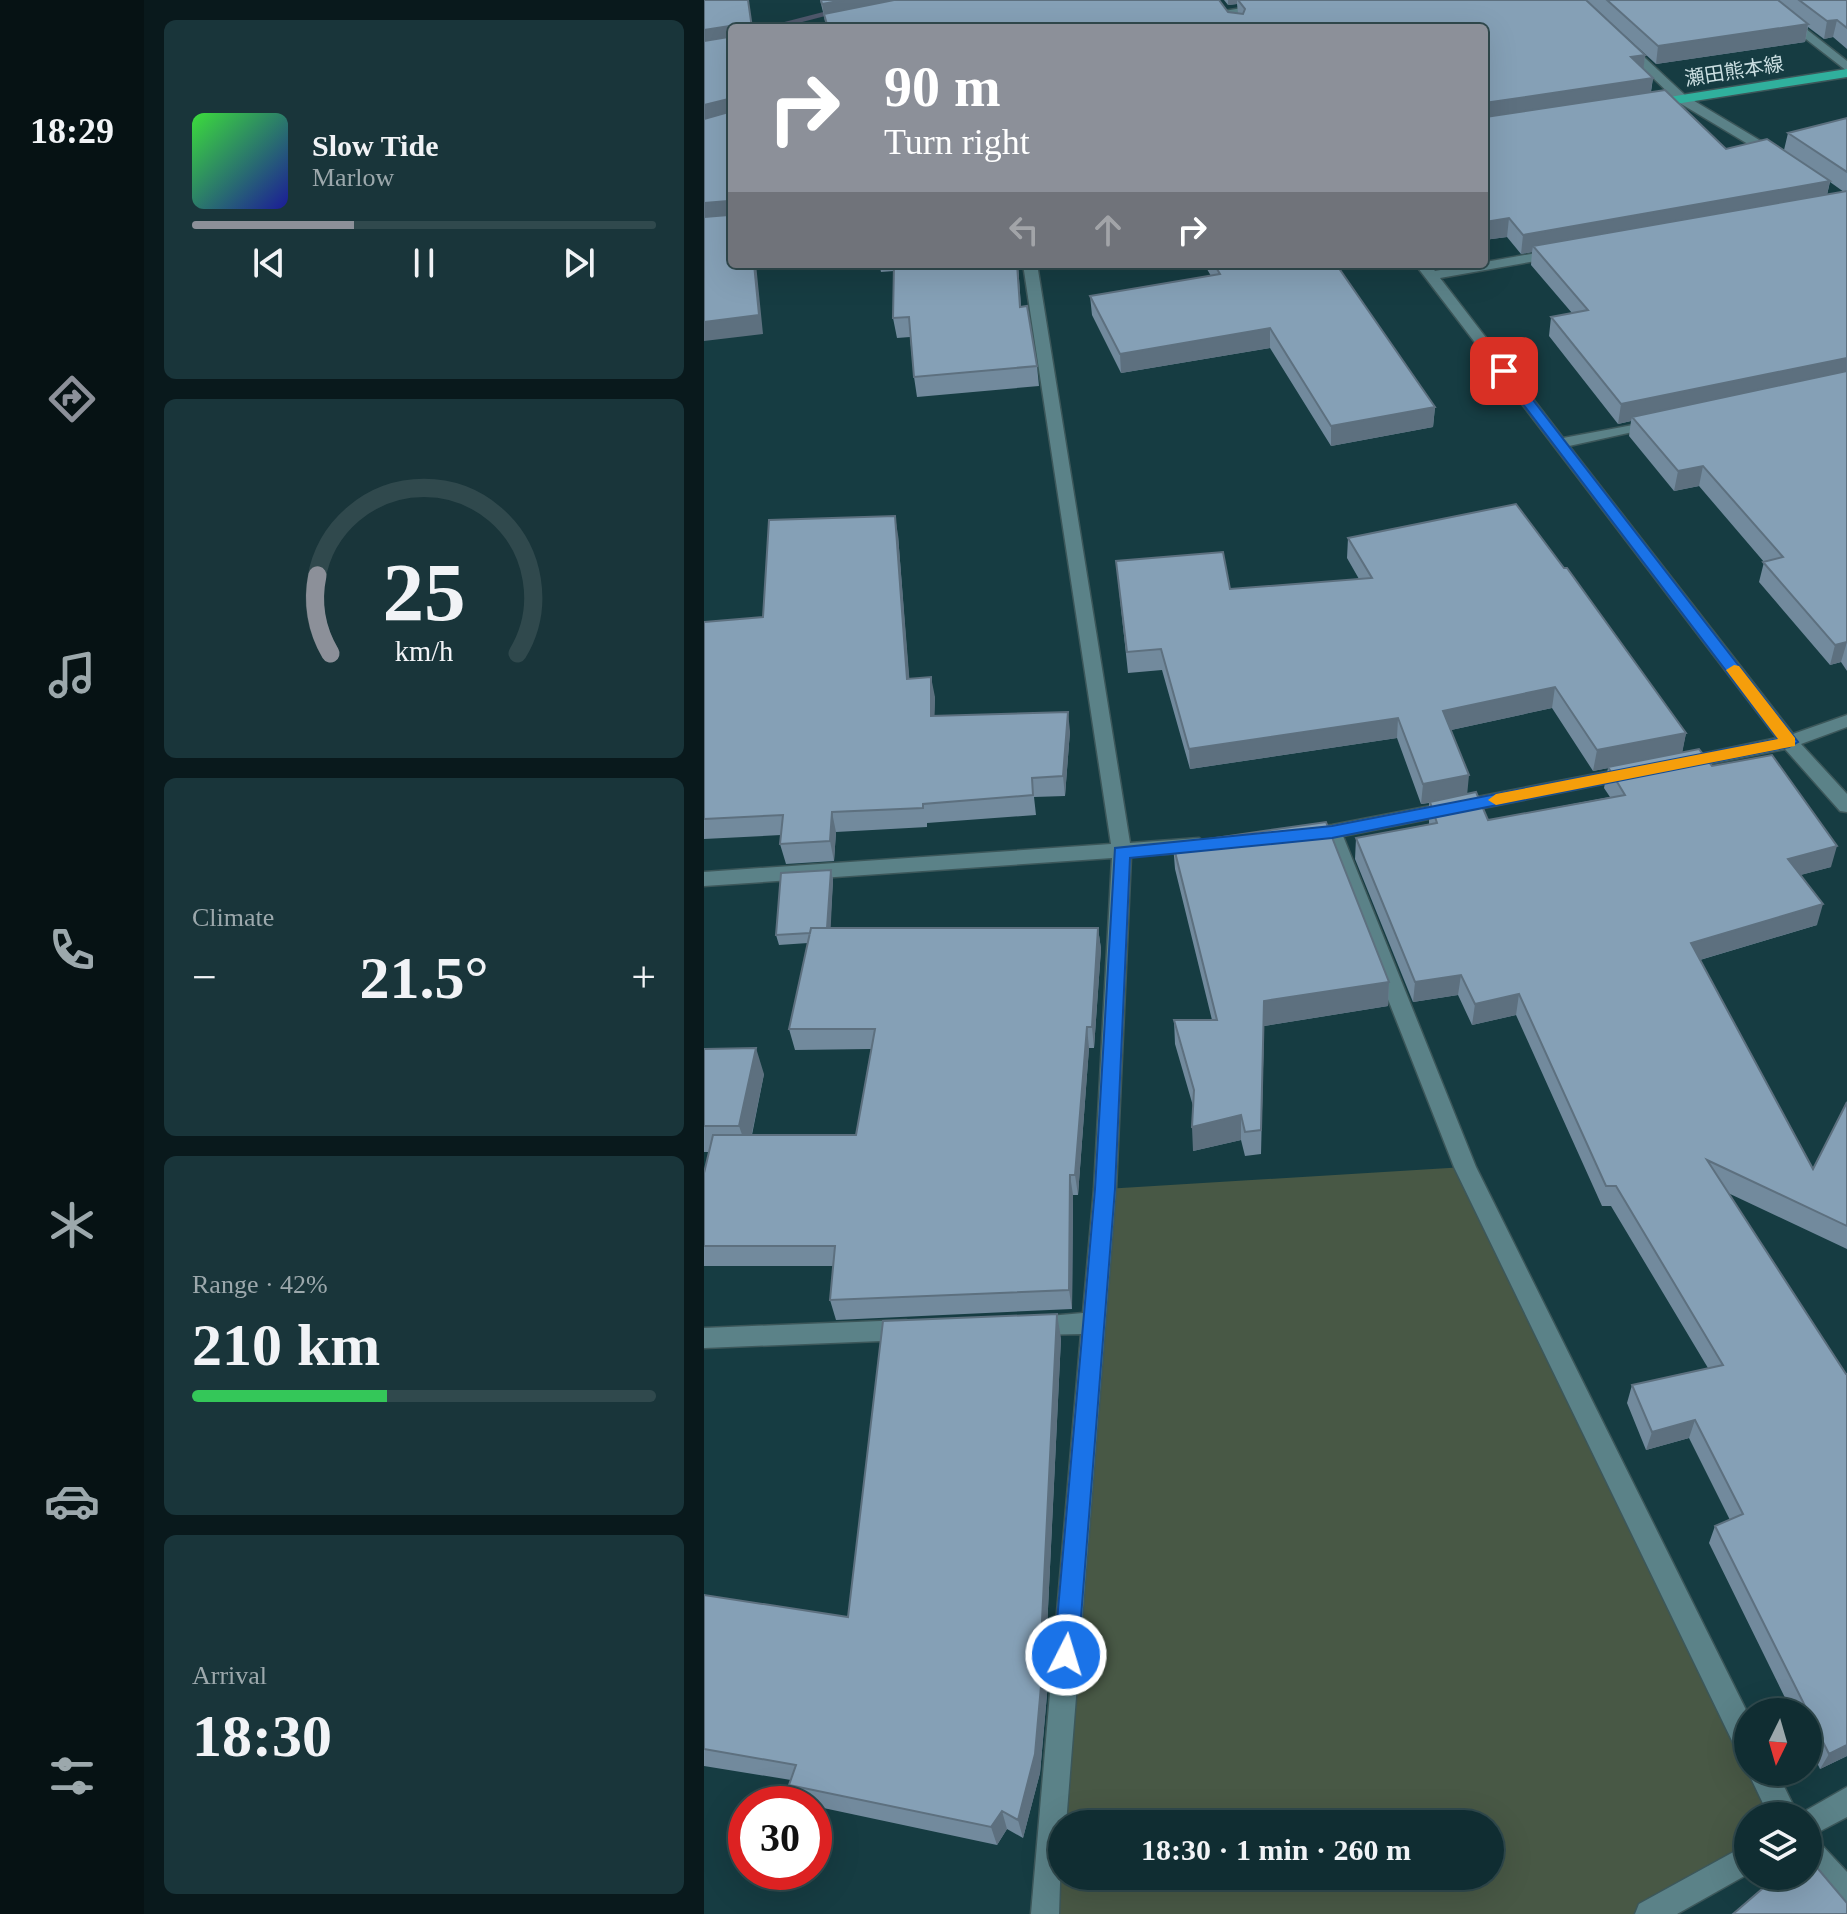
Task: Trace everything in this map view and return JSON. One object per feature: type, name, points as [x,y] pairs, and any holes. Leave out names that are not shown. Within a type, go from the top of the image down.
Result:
[{"type":"main road","name":"瀬田熊本線","points":[[1636,106],[1847,73]]},
{"type":"street","points":[[1215,0],[1234,24]]},
{"type":"street","points":[[1224,12],[1316,0]]},
{"type":"street","points":[[1762,0],[1847,67]]},
{"type":"street","points":[[832,24],[872,16]]},
{"type":"street","points":[[857,18],[863,24]]},
{"type":"street","points":[[1613,35],[1682,99],[1785,161]]},
{"type":"street","points":[[1488,262],[1569,251]]},
{"type":"street","points":[[1031,268],[1122,852],[1105,1189],[1045,1914]]},
{"type":"street","points":[[1426,270],[1789,742],[1847,806]]},
{"type":"street","points":[[1560,443],[1665,421]]},
{"type":"street","points":[[1287,836],[1332,832],[1789,742],[1847,721]]},
{"type":"street","points":[[1332,832],[1465,1167],[1734,1715]]},
{"type":"street","points":[[704,879],[1212,844]]},
{"type":"street","points":[[1015,1326],[1093,1323]]},
{"type":"street","points":[[704,1338],[936,1329]]},
{"type":"street","points":[[1822,1816],[1847,1801]]},
{"type":"street","points":[[1649,1914],[1734,1866]]},
{"type":"street","points":[[1822,1866],[1847,1893]]},
{"type":"green space","points":[[1465,1167],[1734,1715],[1734,1786],[1759,1786],[1773,1802],[1734,1802],[1734,1866],[1649,1914],[1045,1914],[1048,1878],[1048,1890],[1504,1890],[1504,1810],[1054,1810],[1105,1189]]},
{"type":"building","points":[[704,0],[748,0],[751,24],[728,24],[704,30]]},
{"type":"building","points":[[821,0],[844,0],[822,4]]},
{"type":"building","points":[[894,0],[1219,0],[1228,12],[1243,14],[1245,9],[1238,0],[1586,0],[1645,55],[1631,57],[1653,78],[1488,103],[1488,24],[827,24],[824,14]]},
{"type":"building","points":[[1607,0],[1778,0],[1808,24],[1658,46]]},
{"type":"building","points":[[1799,0],[1847,0],[1847,28],[1837,20],[1827,21]]},
{"type":"building","points":[[728,37],[728,99],[704,105],[704,41]]},
{"type":"building","points":[[1665,90],[1726,149],[1767,139],[1830,181],[1523,235],[1509,218],[1488,222],[1488,117]]},
{"type":"building","points":[[728,112],[728,201],[704,203],[704,119]]},
{"type":"building","points":[[1847,118],[1847,172],[1788,133]]},
{"type":"building","points":[[1847,191],[1847,358],[1621,404],[1551,317],[1588,310],[1533,246]]},
{"type":"building","points":[[728,215],[728,268],[754,268],[759,315],[704,322],[704,217]]},
{"type":"building","points":[[894,268],[1017,268],[1020,307],[1027,306],[1037,366],[914,377],[909,317],[893,318]]},
{"type":"building","points":[[1216,268],[1339,268],[1435,407],[1331,426],[1270,328],[1120,354],[1090,296],[1220,274]]},
{"type":"building","points":[[1847,371],[1847,642],[1835,645],[1763,562],[1783,557],[1703,466],[1678,471],[1632,417]]},
{"type":"building","points":[[1516,504],[1567,568],[1686,733],[1597,750],[1555,687],[1443,711],[1469,775],[1423,784],[1398,718],[1189,749],[1161,649],[1127,652],[1116,561],[1223,552],[1230,589],[1372,578],[1348,538]]},
{"type":"building","points":[[895,516],[907,679],[931,677],[931,716],[1068,712],[1063,776],[1032,778],[1033,795],[923,804],[923,808],[832,812],[830,841],[780,844],[783,815],[704,819],[704,622],[763,617],[769,520]]},
{"type":"building","points":[[1699,749],[1712,766],[1772,755],[1837,846],[1788,859],[1823,904],[1691,943],[1813,1169],[1847,1102],[1847,1226],[1707,1160],[1847,1374],[1847,1745],[1829,1754],[1822,1740],[1822,1698],[1801,1698],[1715,1526],[1743,1514],[1695,1420],[1652,1432],[1632,1385],[1723,1365],[1616,1186],[1606,1186],[1519,994],[1475,1004],[1461,975],[1415,982],[1356,838],[1437,823],[1430,802],[1476,792],[1488,820],[1625,795],[1608,767]]},
{"type":"building","points":[[1326,822],[1389,982],[1264,1001],[1261,1130],[1245,1132],[1241,1115],[1192,1127],[1194,1090],[1174,1020],[1217,1020],[1173,844]]},
{"type":"building","points":[[831,870],[827,928],[811,928],[810,933],[776,935],[781,873]]},
{"type":"building","points":[[811,928],[1098,928],[1092,1027],[1087,1027],[1075,1175],[1070,1175],[1069,1290],[830,1300],[835,1246],[704,1246],[704,1173],[713,1135],[856,1135],[875,1029],[789,1029]]},
{"type":"building","points":[[756,1048],[739,1126],[704,1126],[704,1049]]},
{"type":"building","points":[[1057,1314],[1040,1662],[1043,1663],[1035,1754],[1018,1820],[1002,1811],[991,1827],[832,1794],[832,1786],[789,1785],[796,1765],[704,1749],[704,1595],[848,1617],[883,1321]]},
{"type":"building","points":[[1822,1874],[1847,1903],[1847,1914],[1733,1914],[1761,1890],[1822,1890]]},
{"type":"waterway","points":[[783,24],[882,0]]},
{"type":"slow traffic","points":[[1496,800],[1789,742],[1734,670]]},
{"type":"route","points":[[1066,1655],[1105,1189],[1122,852],[1332,832],[1789,742],[1504,371]]}]
